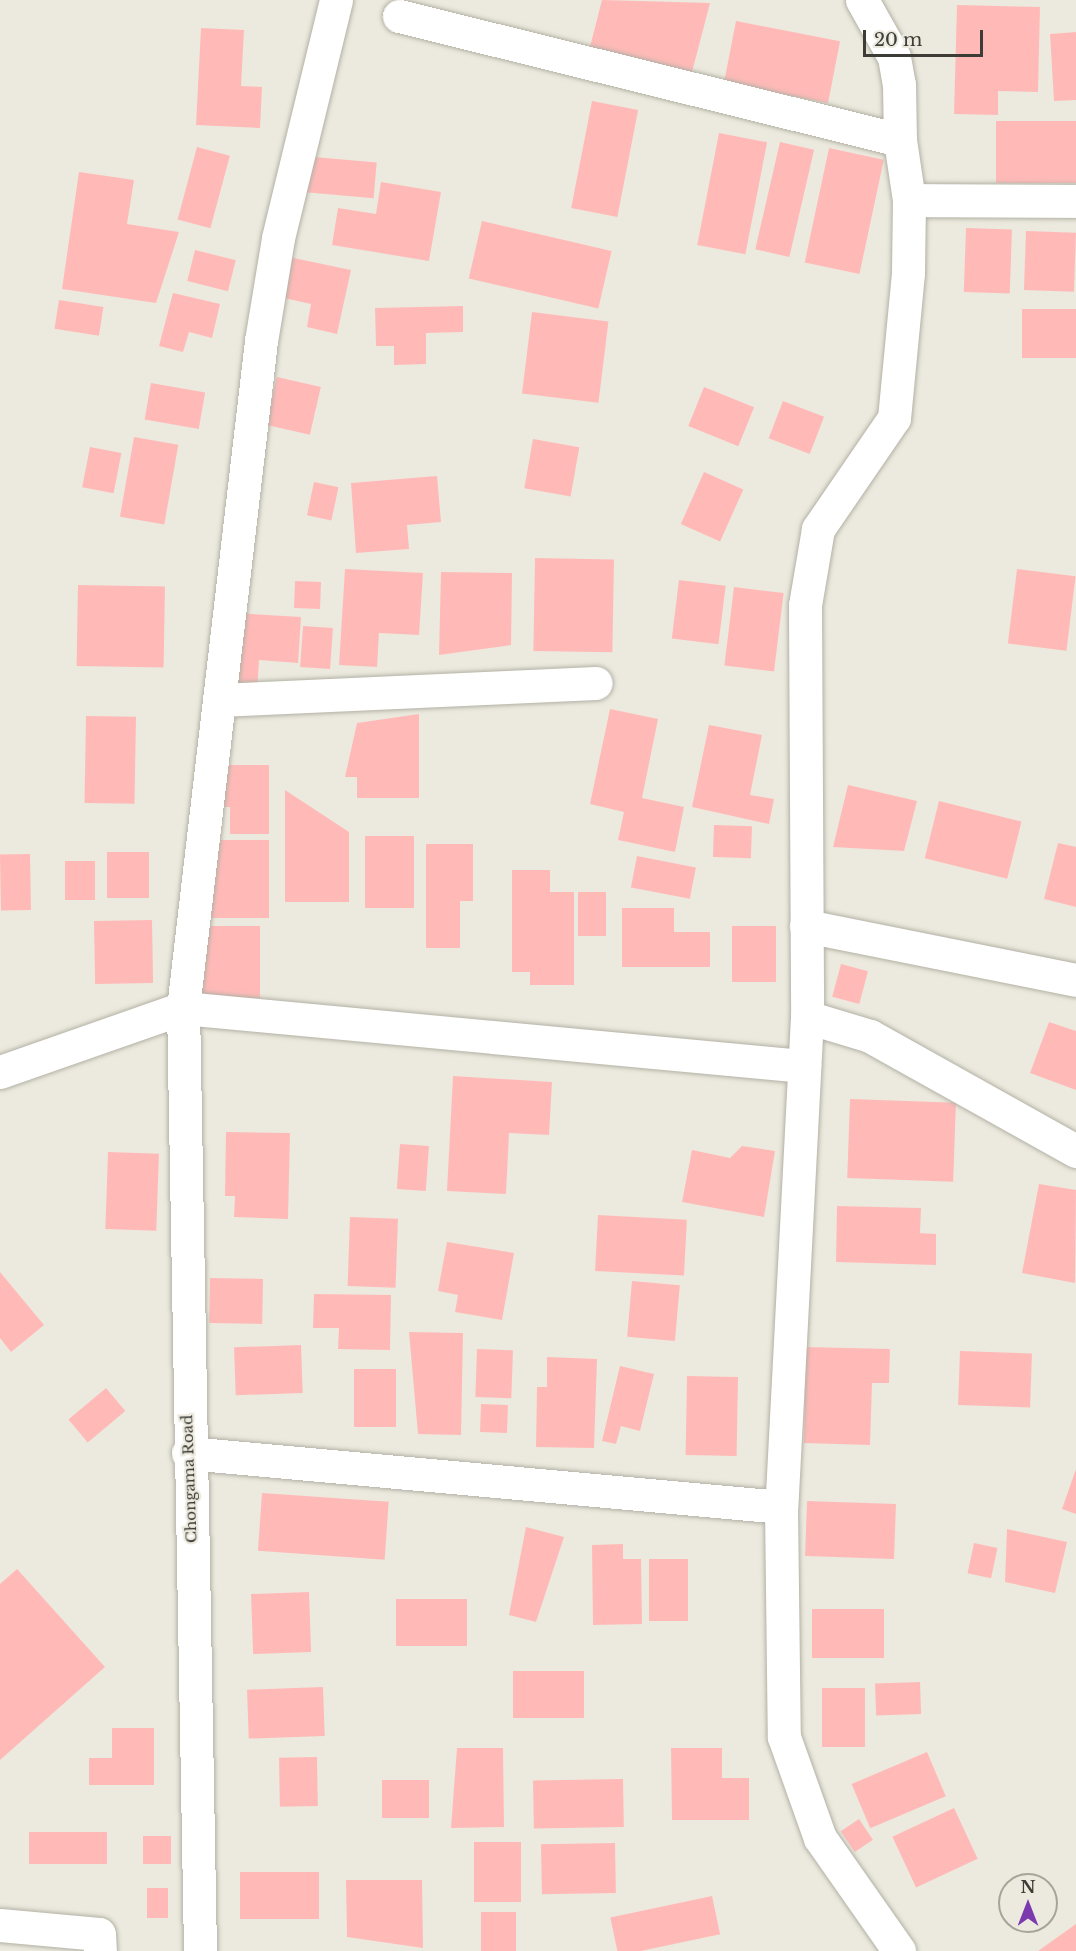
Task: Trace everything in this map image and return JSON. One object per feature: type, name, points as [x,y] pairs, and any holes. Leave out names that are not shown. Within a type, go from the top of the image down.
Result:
[{"type":"street","name":"Chongama Road","points":[[200,1951],[200,1814],[188,1453],[183,1008],[261,341],[278,238],[336,0]]},
{"type":"street","points":[[862,0],[894,57],[900,140],[909,200],[908,273],[894,418],[818,529],[805,605],[807,1017],[781,1507],[784,1737],[820,1838],[899,1951]]},
{"type":"street","points":[[399,15],[900,140]]},
{"type":"street","points":[[909,200],[1076,201]]},
{"type":"street","points":[[219,700],[596,683]]},
{"type":"street","points":[[806,926],[1076,980]]},
{"type":"street","points":[[0,1072],[183,1008],[804,1066]]},
{"type":"street","points":[[807,1017],[870,1036],[1076,1151]]},
{"type":"street","points":[[188,1453],[781,1507]]},
{"type":"street","points":[[0,1925],[99,1934],[100,1951]]},
{"type":"building","points":[[602,0],[710,3],[692,72],[590,47]]},
{"type":"building","points":[[957,5],[1040,7],[1038,92],[998,91],[998,115],[954,114]]},
{"type":"building","points":[[736,21],[840,41],[828,103],[724,83]]},
{"type":"building","points":[[201,28],[244,30],[241,86],[262,87],[260,128],[196,125]]},
{"type":"building","points":[[1076,32],[1076,100],[1054,101],[1050,34]]},
{"type":"building","points":[[592,101],[638,110],[617,217],[571,208]]},
{"type":"building","points":[[996,121],[1076,121],[1076,183],[996,183]]},
{"type":"building","points":[[719,133],[767,142],[745,254],[697,245]]},
{"type":"building","points":[[780,142],[814,150],[789,257],[755,249]]},
{"type":"building","points":[[197,147],[230,156],[210,228],[178,219]]},
{"type":"building","points":[[829,148],[884,160],[859,274],[805,262]]},
{"type":"building","points":[[303,156],[377,162],[374,198],[300,192]]},
{"type":"building","points":[[79,172],[134,180],[127,224],[179,232],[156,303],[62,289]]},
{"type":"building","points":[[381,182],[441,192],[429,261],[332,245],[338,208],[376,214]]},
{"type":"building","points":[[482,221],[612,251],[598,308],[469,278]]},
{"type":"building","points":[[966,228],[1012,230],[1010,294],[964,292]]},
{"type":"building","points":[[1026,231],[1076,233],[1074,292],[1024,290]]},
{"type":"building","points":[[195,250],[236,260],[228,291],[187,281]]},
{"type":"building","points":[[284,256],[351,270],[337,334],[307,327],[311,304],[275,296]]},
{"type":"building","points":[[173,293],[220,304],[212,338],[189,332],[183,352],[159,346]]},
{"type":"building","points":[[59,300],[103,307],[99,336],[54,329]]},
{"type":"building","points":[[463,306],[463,332],[426,333],[426,364],[394,365],[394,346],[376,346],[375,308]]},
{"type":"building","points":[[1022,309],[1076,309],[1076,358],[1022,358]]},
{"type":"building","points":[[532,312],[608,321],[598,403],[522,393]]},
{"type":"building","points":[[277,377],[321,387],[310,435],[266,425]]},
{"type":"building","points":[[151,383],[205,393],[199,429],[145,419]]},
{"type":"building","points":[[704,387],[754,407],[738,446],[688,426]]},
{"type":"building","points":[[783,401],[824,417],[810,454],[769,438]]},
{"type":"building","points":[[134,437],[178,445],[164,525],[120,517]]},
{"type":"building","points":[[533,439],[579,447],[571,496],[524,488]]},
{"type":"building","points":[[90,447],[121,453],[114,493],[82,487]]},
{"type":"building","points":[[704,472],[743,489],[720,542],[681,524]]},
{"type":"building","points":[[437,476],[441,522],[407,525],[409,549],[356,553],[351,483]]},
{"type":"building","points":[[314,482],[338,487],[331,520],[307,515]]},
{"type":"building","points":[[535,558],[614,559],[612,652],[533,651]]},
{"type":"building","points":[[345,569],[423,573],[419,635],[379,633],[377,667],[339,665]]},
{"type":"building","points":[[1017,569],[1076,576],[1066,651],[1008,643]]},
{"type":"building","points":[[441,572],[512,573],[511,645],[439,655]]},
{"type":"building","points":[[679,580],[726,586],[718,644],[672,639]]},
{"type":"building","points":[[295,581],[321,582],[320,609],[294,608]]},
{"type":"building","points":[[78,585],[165,587],[164,668],[77,666]]},
{"type":"building","points":[[734,587],[784,593],[774,672],[724,665]]},
{"type":"building","points":[[233,613],[301,617],[298,663],[259,660],[257,691],[229,690]]},
{"type":"building","points":[[303,626],[333,628],[330,669],[300,667]]},
{"type":"building","points":[[610,709],[658,719],[642,798],[684,807],[675,852],[618,840],[624,812],[590,804]]},
{"type":"building","points":[[419,714],[419,798],[357,798],[357,777],[345,777],[357,723]]},
{"type":"building","points":[[86,716],[136,717],[134,804],[84,803]]},
{"type":"building","points":[[709,725],[762,735],[750,795],[774,799],[769,824],[692,807]]},
{"type":"building","points":[[214,765],[269,765],[269,834],[230,834],[230,807],[214,807]]},
{"type":"building","points":[[848,785],[917,801],[904,851],[833,847]]},
{"type":"building","points":[[285,790],[349,832],[349,902],[285,902]]},
{"type":"building","points":[[939,801],[1021,822],[1007,879],[925,858]]},
{"type":"building","points":[[714,825],[752,826],[751,858],[713,857]]},
{"type":"building","points":[[365,836],[414,836],[414,908],[365,908]]},
{"type":"building","points":[[205,840],[269,840],[269,918],[205,918]]},
{"type":"building","points":[[1058,843],[1076,847],[1076,907],[1044,899]]},
{"type":"building","points":[[426,844],[473,844],[473,901],[460,901],[460,948],[426,948]]},
{"type":"building","points":[[107,852],[149,852],[149,898],[107,898]]},
{"type":"building","points":[[30,854],[31,910],[1,911],[0,855]]},
{"type":"building","points":[[637,856],[696,867],[690,899],[631,887]]},
{"type":"building","points":[[65,861],[95,861],[95,900],[65,900]]},
{"type":"building","points":[[512,870],[550,870],[550,892],[574,892],[574,985],[530,985],[530,972],[512,972]]},
{"type":"building","points":[[578,892],[606,892],[606,936],[578,936]]},
{"type":"building","points":[[622,908],[674,908],[674,932],[710,932],[710,967],[622,967]]},
{"type":"building","points":[[152,920],[153,983],[95,984],[94,921]]},
{"type":"building","points":[[197,926],[260,926],[260,998],[197,998]]},
{"type":"building","points":[[732,926],[776,926],[776,982],[732,982]]},
{"type":"building","points":[[841,964],[868,971],[859,1004],[832,997]]},
{"type":"building","points":[[1049,1022],[1076,1031],[1076,1090],[1030,1073]]},
{"type":"building","points":[[453,1076],[552,1082],[549,1135],[509,1133],[506,1194],[447,1191]]},
{"type":"building","points":[[850,1099],[956,1103],[953,1182],[847,1178]]},
{"type":"building","points":[[226,1132],[290,1133],[288,1219],[234,1217],[235,1196],[225,1196]]},
{"type":"building","points":[[400,1144],[429,1146],[426,1191],[397,1189]]},
{"type":"building","points":[[742,1146],[775,1151],[764,1217],[682,1202],[692,1150],[730,1158]]},
{"type":"building","points":[[108,1152],[159,1154],[156,1231],[105,1229]]},
{"type":"building","points":[[1039,1184],[1076,1190],[1075,1283],[1022,1273]]},
{"type":"building","points":[[837,1206],[921,1208],[920,1233],[936,1234],[936,1265],[836,1262]]},
{"type":"building","points":[[598,1215],[687,1220],[684,1276],[595,1271]]},
{"type":"building","points":[[350,1217],[398,1219],[396,1288],[348,1286]]},
{"type":"building","points":[[447,1242],[514,1253],[502,1320],[455,1312],[458,1295],[438,1291]]},
{"type":"building","points":[[0,1272],[44,1325],[11,1352],[0,1338]]},
{"type":"building","points":[[210,1278],[263,1279],[262,1324],[209,1323]]},
{"type":"building","points":[[632,1281],[680,1285],[675,1341],[627,1337]]},
{"type":"building","points":[[314,1294],[391,1295],[390,1350],[338,1349],[339,1328],[313,1328]]},
{"type":"building","points":[[409,1332],[463,1333],[461,1435],[418,1434]]},
{"type":"building","points":[[301,1345],[303,1393],[236,1395],[234,1347]]},
{"type":"building","points":[[806,1347],[890,1349],[889,1383],[872,1383],[870,1445],[804,1443]]},
{"type":"building","points":[[477,1349],[513,1350],[511,1398],[475,1397]]},
{"type":"building","points":[[960,1351],[1032,1354],[1030,1407],[958,1405]]},
{"type":"building","points":[[547,1357],[597,1359],[594,1448],[536,1447],[537,1387],[547,1387]]},
{"type":"building","points":[[620,1366],[654,1374],[640,1431],[621,1426],[616,1444],[602,1441]]},
{"type":"building","points":[[354,1369],[396,1369],[396,1427],[354,1427]]},
{"type":"building","points":[[687,1376],[738,1377],[737,1456],[686,1455]]},
{"type":"building","points":[[106,1388],[125,1411],[88,1442],[68,1419]]},
{"type":"building","points":[[481,1404],[508,1405],[507,1433],[480,1432]]},
{"type":"building","points":[[1076,1469],[1076,1514],[1062,1509]]},
{"type":"building","points":[[262,1493],[389,1502],[385,1560],[258,1551]]},
{"type":"building","points":[[807,1501],[896,1504],[894,1559],[805,1556]]},
{"type":"building","points":[[526,1527],[564,1537],[536,1622],[509,1615]]},
{"type":"building","points":[[1007,1529],[1067,1542],[1055,1593],[1005,1582]]},
{"type":"building","points":[[974,1543],[997,1548],[991,1578],[968,1573]]},
{"type":"building","points":[[623,1544],[623,1559],[641,1559],[642,1624],[593,1625],[592,1545]]},
{"type":"building","points":[[649,1559],[688,1559],[688,1621],[649,1621]]},
{"type":"building","points":[[17,1569],[105,1667],[0,1760],[0,1584]]},
{"type":"building","points":[[309,1592],[311,1652],[253,1654],[251,1594]]},
{"type":"building","points":[[396,1599],[467,1599],[467,1646],[396,1646]]},
{"type":"building","points":[[812,1609],[884,1609],[884,1658],[812,1658]]},
{"type":"building","points":[[513,1671],[584,1671],[584,1718],[513,1718]]},
{"type":"building","points":[[920,1682],[921,1714],[876,1716],[875,1684]]},
{"type":"building","points":[[323,1687],[325,1736],[249,1739],[247,1690]]},
{"type":"building","points":[[822,1688],[865,1688],[865,1747],[822,1747]]},
{"type":"building","points":[[112,1728],[154,1728],[154,1785],[89,1785],[89,1758],[112,1758]]},
{"type":"building","points":[[457,1748],[503,1748],[504,1827],[451,1828]]},
{"type":"building","points":[[671,1748],[722,1748],[722,1778],[749,1778],[749,1820],[672,1820]]},
{"type":"building","points":[[927,1752],[946,1796],[870,1828],[852,1784]]},
{"type":"building","points":[[317,1757],[318,1806],[280,1807],[279,1758]]},
{"type":"building","points":[[623,1779],[624,1827],[534,1829],[533,1781]]},
{"type":"building","points":[[382,1780],[429,1780],[429,1818],[382,1818]]},
{"type":"building","points":[[954,1808],[978,1859],[916,1887],[892,1837]]},
{"type":"building","points":[[859,1819],[873,1840],[855,1852],[841,1831]]},
{"type":"building","points":[[29,1832],[107,1832],[107,1864],[29,1864]]},
{"type":"building","points":[[143,1836],[171,1836],[171,1864],[143,1864]]},
{"type":"building","points":[[474,1842],[521,1842],[521,1902],[474,1902]]},
{"type":"building","points":[[615,1843],[616,1893],[542,1894],[541,1844]]},
{"type":"building","points":[[240,1872],[319,1872],[319,1919],[240,1919]]},
{"type":"building","points":[[346,1880],[422,1880],[423,1948],[347,1937]]},
{"type":"building","points":[[147,1888],[168,1888],[168,1918],[147,1918]]},
{"type":"building","points":[[712,1896],[720,1934],[641,1951],[617,1951],[610,1918]]},
{"type":"building","points":[[481,1912],[516,1912],[516,1951],[481,1951]]},
{"type":"building","points":[[1076,1924],[1076,1951],[1038,1951]]}]
